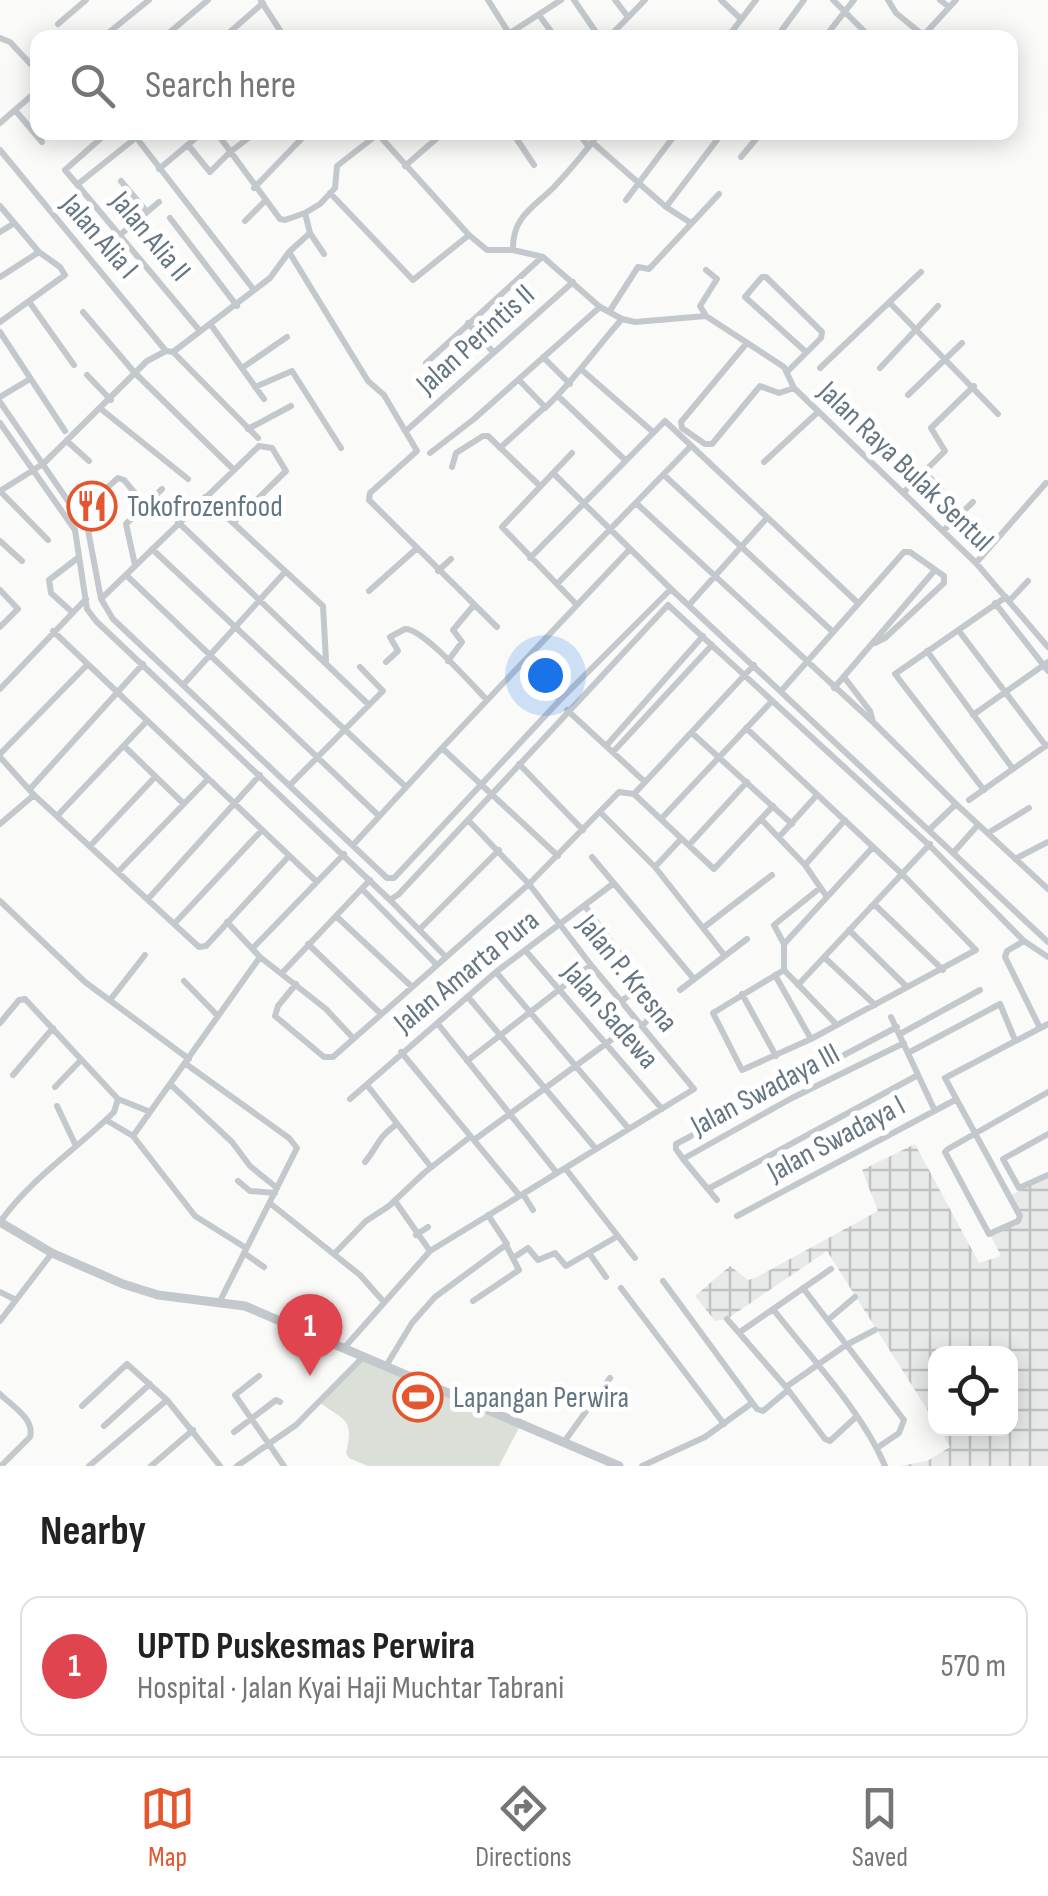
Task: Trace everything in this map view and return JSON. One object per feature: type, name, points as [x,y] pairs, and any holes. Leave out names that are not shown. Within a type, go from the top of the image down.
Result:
[{"type":"street","points":[[58,24],[86,0]]},
{"type":"street","points":[[112,30],[149,0]]},
{"type":"street","points":[[172,30],[208,0]]},
{"type":"street","points":[[488,0],[508,30]]},
{"type":"street","points":[[518,30],[561,0]]},
{"type":"street","points":[[574,0],[595,30]]},
{"type":"street","points":[[615,0],[628,17]]},
{"type":"street","points":[[616,30],[645,0]]},
{"type":"street","points":[[721,0],[741,19]]},
{"type":"street","points":[[733,30],[756,0]]},
{"type":"street","points":[[782,30],[804,0]]},
{"type":"street","points":[[834,0],[864,30]]},
{"type":"street","points":[[830,30],[854,0]]},
{"type":"street","points":[[888,0],[915,30]]},
{"type":"street","points":[[940,0],[948,8]]},
{"type":"street","points":[[928,30],[956,0]]},
{"type":"street","points":[[232,30],[262,2],[281,30]]},
{"type":"street","points":[[540,15],[550,30]]},
{"type":"street","points":[[0,38],[10,42],[30,63]]},
{"type":"street","points":[[0,123],[30,97]]},
{"type":"street","points":[[14,110],[30,128]]},
{"type":"street","name":"Jalan Alia II","points":[[99,140],[65,170],[200,331]]},
{"type":"street","points":[[78,184],[130,140]]},
{"type":"street","points":[[141,140],[254,290]]},
{"type":"street","points":[[159,169],[194,140]]},
{"type":"street","points":[[221,140],[254,188],[285,220],[320,204],[336,185],[337,166],[369,140]]},
{"type":"street","points":[[188,145],[210,172],[245,140]]},
{"type":"street","points":[[254,188],[300,140]]},
{"type":"street","points":[[383,140],[488,250],[542,256],[600,306],[622,319],[635,322],[706,316],[700,306],[717,279],[706,270]]},
{"type":"street","points":[[405,166],[435,140]]},
{"type":"street","points":[[518,140],[534,164]]},
{"type":"street","points":[[586,140],[666,208],[690,223]]},
{"type":"street","points":[[513,250],[512,236],[526,210],[550,191],[593,140]]},
{"type":"street","points":[[626,200],[671,140]]},
{"type":"street","points":[[666,208],[716,140]]},
{"type":"street","points":[[740,158],[755,140]]},
{"type":"street","name":"Jalan Alia I","points":[[0,150],[169,352],[258,438]]},
{"type":"street","points":[[120,181],[147,212]]},
{"type":"street","points":[[330,193],[413,280],[469,234]]},
{"type":"street","points":[[609,312],[638,267],[649,269],[719,194]]},
{"type":"street","points":[[245,220],[265,201]]},
{"type":"street","points":[[121,234],[159,202]]},
{"type":"street","points":[[0,206],[39,252],[65,275],[0,322]]},
{"type":"street","points":[[305,213],[310,233],[324,254]]},
{"type":"street","points":[[170,218],[237,306]]},
{"type":"street","points":[[0,232],[13,224]]},
{"type":"street","points":[[48,540],[0,491],[32,474],[111,400],[134,372],[237,306],[270,278],[289,252],[310,233]]},
{"type":"street","points":[[0,277],[39,252]]},
{"type":"street","points":[[289,252],[368,381],[384,395],[418,450],[368,497],[496,627]]},
{"type":"street","points":[[426,363],[542,256]]},
{"type":"street","points":[[820,368],[922,272]]},
{"type":"street","points":[[788,370],[821,338],[822,332],[762,277],[745,297],[806,352]]},
{"type":"street","name":"Jalan Perintis II","points":[[407,430],[573,282]]},
{"type":"street","points":[[30,302],[74,366]]},
{"type":"street","points":[[890,303],[998,414]]},
{"type":"street","points":[[430,453],[520,380],[600,306]]},
{"type":"street","points":[[880,368],[938,306]]},
{"type":"street","points":[[83,312],[134,372],[233,469]]},
{"type":"street","name":"Jalan Raya Bulak Sentul","points":[[706,316],[788,370],[794,388],[976,564],[1048,647]]},
{"type":"street","points":[[500,448],[583,371],[594,350],[622,319]]},
{"type":"street","points":[[468,323],[493,352]]},
{"type":"street","points":[[211,324],[264,398]]},
{"type":"street","points":[[0,332],[64,431]]},
{"type":"street","points":[[242,368],[287,337]]},
{"type":"street","points":[[908,394],[962,343]]},
{"type":"street","points":[[746,344],[682,422],[682,428],[705,444],[712,444],[760,386],[779,392],[794,388]]},
{"type":"street","points":[[543,358],[570,384]]},
{"type":"street","points":[[256,387],[292,370],[340,448]]},
{"type":"street","points":[[583,371],[652,432]]},
{"type":"street","points":[[86,375],[111,400]]},
{"type":"street","points":[[30,378],[0,399],[88,530],[103,603],[183,686],[387,878],[394,878],[670,589]]},
{"type":"street","points":[[520,380],[545,408]]},
{"type":"street","points":[[903,494],[946,451],[931,428],[974,386]]},
{"type":"street","points":[[559,395],[558,400],[625,460]]},
{"type":"street","points":[[248,429],[291,406]]},
{"type":"street","points":[[101,408],[188,479]]},
{"type":"street","points":[[764,462],[818,412]]},
{"type":"street","points":[[530,558],[665,421],[858,603]]},
{"type":"street","points":[[0,423],[32,474],[75,530],[87,609],[445,956]]},
{"type":"street","points":[[452,467],[456,452],[488,436],[540,486]]},
{"type":"street","points":[[68,442],[89,460]]},
{"type":"street","points":[[87,609],[103,603],[233,469],[265,445],[272,448],[286,470],[233,523]]},
{"type":"street","points":[[556,584],[690,447]]},
{"type":"street","points":[[572,453],[502,527],[577,605]]},
{"type":"street","points":[[924,471],[942,490]]},
{"type":"street","points":[[553,473],[670,589],[1048,942]]},
{"type":"street","points":[[664,474],[833,632]]},
{"type":"street","points":[[78,514],[118,478],[145,505]]},
{"type":"street","points":[[976,564],[1046,483]]},
{"type":"street","points":[[136,566],[126,524],[162,489]]},
{"type":"street","points":[[206,498],[323,606],[326,661]]},
{"type":"street","points":[[943,531],[973,502]]},
{"type":"street","points":[[636,504],[1047,887]]},
{"type":"street","points":[[688,604],[766,519]]},
{"type":"street","points":[[178,522],[370,705]]},
{"type":"street","points":[[0,541],[22,562]]},
{"type":"street","points":[[152,549],[406,787]]},
{"type":"street","points":[[369,592],[416,550]]},
{"type":"street","points":[[353,844],[629,550]]},
{"type":"street","points":[[782,690],[906,552],[945,578],[944,583],[875,643]]},
{"type":"street","points":[[72,612],[51,593],[49,580],[79,556]]},
{"type":"street","points":[[438,571],[452,558]]},
{"type":"street","points":[[834,688],[935,570]]},
{"type":"street","points":[[183,686],[285,572]]},
{"type":"street","points":[[126,575],[379,816]]},
{"type":"street","points":[[984,790],[895,676],[898,670],[995,603],[1008,599],[1028,580]]},
{"type":"street","points":[[0,590],[18,609],[0,627]]},
{"type":"street","points":[[0,690],[87,598]]},
{"type":"street","points":[[973,715],[1046,666],[995,603]]},
{"type":"street","points":[[448,661],[462,642],[453,630],[474,605]]},
{"type":"street","points":[[390,900],[670,605],[929,845],[1024,941],[1048,957]]},
{"type":"street","points":[[386,662],[398,651],[390,637],[407,629],[427,641],[487,700]]},
{"type":"street","points":[[958,631],[1047,745],[970,800]]},
{"type":"street","points":[[53,632],[317,882]]},
{"type":"street","points":[[606,746],[703,636]]},
{"type":"street","points":[[613,752],[712,645]]},
{"type":"street","points":[[926,651],[1013,769]]},
{"type":"street","points":[[521,662],[560,700]]},
{"type":"street","points":[[0,824],[143,664]]},
{"type":"street","points":[[634,794],[754,664]]},
{"type":"street","points":[[86,666],[0,755],[32,792],[202,948],[289,856]]},
{"type":"street","points":[[290,785],[382,691],[360,668]]},
{"type":"street","points":[[844,678],[873,722]]},
{"type":"street","points":[[661,820],[772,701]]},
{"type":"street","points":[[567,710],[645,782]]},
{"type":"street","points":[[58,816],[147,722]]},
{"type":"street","points":[[746,728],[902,874],[976,950],[812,1039],[740,1069],[713,1014],[784,970]]},
{"type":"street","points":[[692,733],[792,824]]},
{"type":"street","points":[[124,746],[184,804]]},
{"type":"street","points":[[442,748],[558,856]]},
{"type":"street","points":[[519,764],[583,830]]},
{"type":"street","points":[[148,899],[260,775]]},
{"type":"street","points":[[91,845],[155,777]]},
{"type":"street","points":[[119,871],[208,778]]},
{"type":"street","points":[[274,788],[283,778]]},
{"type":"street","points":[[689,845],[747,782]]},
{"type":"street","points":[[296,984],[275,1016],[328,1059],[530,884],[619,792],[628,790],[634,794],[714,869],[773,806]]},
{"type":"street","points":[[779,836],[817,794]]},
{"type":"street","points":[[798,986],[929,845],[933,832],[956,804]]},
{"type":"street","points":[[987,834],[1029,808]]},
{"type":"street","points":[[600,812],[655,867],[725,956]]},
{"type":"street","points":[[761,819],[805,865],[827,898]]},
{"type":"street","name":"Jalan P. Kresna","points":[[468,820],[530,884],[558,925],[694,1089],[662,1109]]},
{"type":"street","points":[[805,865],[845,820]]},
{"type":"street","points":[[954,853],[978,825]]},
{"type":"street","points":[[175,923],[262,830]]},
{"type":"street","points":[[655,867],[681,839]]},
{"type":"street","points":[[1014,859],[1048,842]]},
{"type":"street","points":[[784,944],[873,847]]},
{"type":"street","points":[[420,929],[499,850]]},
{"type":"street","points":[[254,948],[344,854]]},
{"type":"street","points":[[592,857],[694,978]]},
{"type":"street","points":[[703,928],[772,875]]},
{"type":"street","points":[[282,974],[370,880]]},
{"type":"street","name":"Jalan Amarta Pura","points":[[350,1099],[496,972],[614,883]]},
{"type":"street","points":[[820,888],[774,925],[784,944],[784,970],[837,1025]]},
{"type":"street","points":[[362,889],[436,964]]},
{"type":"street","points":[[990,908],[998,898]]},
{"type":"street","points":[[0,901],[85,982],[296,1145],[298,1152],[220,1301]]},
{"type":"street","points":[[874,904],[942,970]]},
{"type":"street","points":[[334,1254],[366,1221],[395,1201],[431,1167],[659,1010],[585,906]]},
{"type":"street","points":[[336,916],[411,986]]},
{"type":"street","points":[[227,922],[260,957],[296,984],[354,1038]]},
{"type":"street","points":[[850,930],[907,986]]},
{"type":"street","points":[[680,990],[747,939]]},
{"type":"street","points":[[1024,941],[1007,951],[1005,958],[1040,1028]]},
{"type":"street","points":[[308,944],[381,1014]]},
{"type":"street","name":"Jalan Sadewa","points":[[525,950],[662,1109]]},
{"type":"street","points":[[110,1000],[145,956]]},
{"type":"street","points":[[133,1136],[260,957]]},
{"type":"street","points":[[824,957],[875,1005]]},
{"type":"street","points":[[468,1062],[591,966]]},
{"type":"street","points":[[496,972],[630,1129]]},
{"type":"street","points":[[774,975],[812,1039]]},
{"type":"street","points":[[184,981],[216,1015]]},
{"type":"street","points":[[621,1002],[644,986]]},
{"type":"street","points":[[683,1159],[676,1144],[980,990]]},
{"type":"street","points":[[742,994],[776,1056]]},
{"type":"street","points":[[468,997],[596,1149]]},
{"type":"street","points":[[0,1022],[24,998],[118,1100],[148,1111]]},
{"type":"street","points":[[908,1053],[1000,1004],[1015,1040]]},
{"type":"street","points":[[892,1017],[935,1111]]},
{"type":"street","points":[[438,1024],[508,1114],[635,1258]]},
{"type":"street","points":[[1048,1024],[946,1077],[955,1100],[974,1134],[1020,1216],[1018,1221],[990,1234],[945,1154],[948,1149],[974,1134],[1048,1092]]},
{"type":"street","points":[[14,1075],[53,1028]]},
{"type":"street","name":"Jalan Swadaya III","points":[[717,1200],[683,1159],[792,1098],[904,1043]]},
{"type":"street","points":[[401,1052],[533,1210]]},
{"type":"street","points":[[55,1087],[81,1060]]},
{"type":"street","points":[[708,1188],[918,1075]]},
{"type":"street","points":[[170,1084],[276,1190]]},
{"type":"street","points":[[367,1084],[431,1167]]},
{"type":"street","points":[[118,1100],[114,1112],[17,1198],[0,1222],[90,1271],[158,1295],[245,1306],[614,1465]]},
{"type":"street","name":"Jalan Swadaya I","points":[[737,1216],[955,1100]]},
{"type":"street","points":[[57,1106],[76,1146]]},
{"type":"street","points":[[344,1348],[430,1251],[662,1109]]},
{"type":"street","points":[[106,1120],[133,1136],[195,1216],[264,1268]]},
{"type":"street","points":[[365,1162],[375,1150],[378,1138],[397,1124]]},
{"type":"street","points":[[1048,1134],[1003,1158],[1018,1188],[1048,1176]]},
{"type":"street","points":[[238,1181],[250,1190],[276,1190]]},
{"type":"street","points":[[395,1201],[430,1251]]},
{"type":"street","points":[[271,1204],[360,1275],[383,1302]]},
{"type":"street","points":[[473,1301],[519,1270],[507,1241],[488,1215]]},
{"type":"street","points":[[416,1235],[428,1227]]},
{"type":"street","points":[[513,1258],[526,1248],[538,1260],[555,1253],[566,1266],[618,1236]]},
{"type":"street","points":[[386,1366],[412,1323],[434,1297],[506,1245]]},
{"type":"street","points":[[0,1321],[52,1252]]},
{"type":"street","points":[[589,1253],[606,1277]]},
{"type":"street","points":[[740,1332],[831,1270]]},
{"type":"street","points":[[663,1281],[760,1412],[816,1366],[875,1330]]},
{"type":"street","points":[[621,1288],[724,1424]]},
{"type":"street","points":[[803,1288],[904,1420],[898,1433],[877,1448]]},
{"type":"street","points":[[0,1292],[16,1300]]},
{"type":"street","points":[[828,1320],[855,1297]]},
{"type":"street","points":[[773,1308],[856,1417],[885,1466]]},
{"type":"street","points":[[728,1319],[827,1441],[856,1417]]},
{"type":"street","points":[[237,1466],[296,1425],[364,1356]]},
{"type":"street","points":[[82,1406],[126,1364],[167,1400],[220,1466]]},
{"type":"street","points":[[259,1376],[234,1393],[284,1466]]},
{"type":"street","points":[[564,1442],[610,1378]]},
{"type":"street","points":[[104,1426],[150,1384]]},
{"type":"street","points":[[0,1394],[31,1423],[32,1430],[1,1466]]},
{"type":"street","points":[[89,1466],[167,1400]]},
{"type":"street","points":[[234,1432],[276,1400],[280,1402]]},
{"type":"street","points":[[642,1466],[708,1435],[752,1403]]},
{"type":"street","points":[[150,1466],[193,1430]]},
{"type":"shaded area","points":[[915,1144],[979,1263],[1001,1256],[990,1234],[1018,1221],[1010,1196],[1048,1175],[1048,1466],[900,1466],[927,1461],[950,1447],[944,1436],[1018,1436],[1018,1346],[928,1346],[928,1411],[827,1251],[727,1319],[715,1321],[695,1296],[730,1266],[748,1280],[757,1277],[878,1211],[862,1170]]},
{"type":"shaded area","name":"Lapangan Perwira","points":[[364,1357],[521,1424],[499,1466],[368,1466],[349,1458],[346,1422],[319,1402]]},
{"type":"place","name":"Tokofrozenfood","points":[[92,506]]},
{"type":"place","name":"UPTD Puskesmas Perwira","points":[[310,1376]]},
{"type":"place","name":"Lapangan Perwira","points":[[418,1397]]}]
